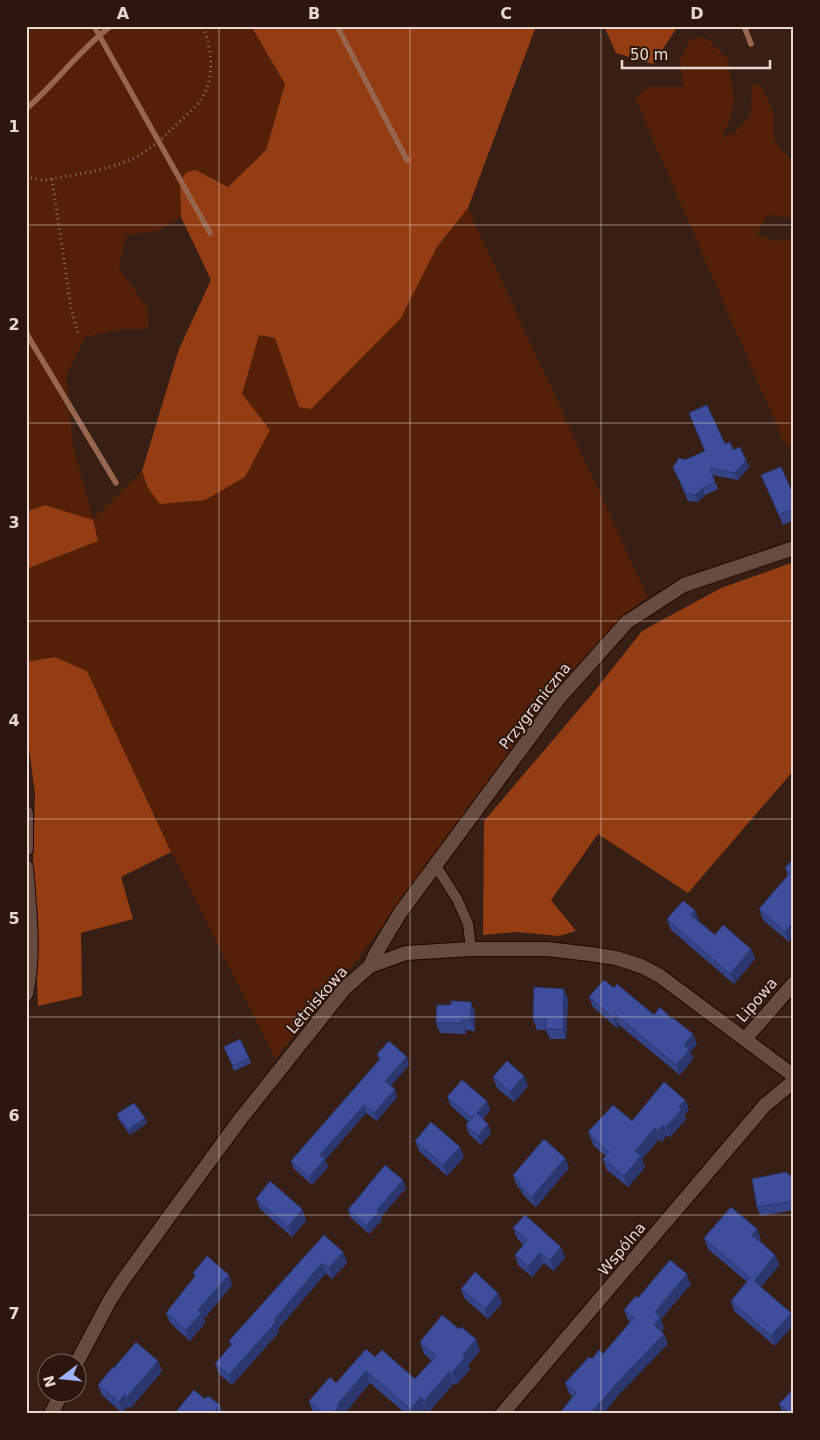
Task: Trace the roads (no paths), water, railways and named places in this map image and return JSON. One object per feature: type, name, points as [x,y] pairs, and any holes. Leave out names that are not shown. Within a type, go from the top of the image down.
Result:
[{"type":"street","name":"Przygraniczna","points":[[370,966],[400,913],[559,698],[627,622],[684,585],[794,548]]},
{"type":"street","points":[[26,813],[26,849]]},
{"type":"street","points":[[26,867],[30,919],[30,975],[26,994]]},
{"type":"street","name":"Letniskowa","points":[[83,1352],[110,1300],[123,1280],[242,1117],[345,988],[370,966],[406,953],[471,949],[548,950],[616,958],[641,966],[660,976],[794,1076]]},
{"type":"street","name":"Lipowa","points":[[745,1039],[794,983]]},
{"type":"street","name":"Wspólna","points":[[502,1414],[765,1105],[794,1081]]},
{"type":"street","points":[[51,1414],[57,1402]]},
{"type":"lane","points":[[436,866],[457,898],[468,924],[471,949]]},
{"type":"waterway","points":[[94,26],[210,233]]},
{"type":"waterway","points":[[26,109],[89,45],[111,26]]},
{"type":"waterway","points":[[337,26],[407,160]]},
{"type":"waterway","points":[[744,26],[751,44]]},
{"type":"waterway","points":[[26,333],[116,483]]}]
